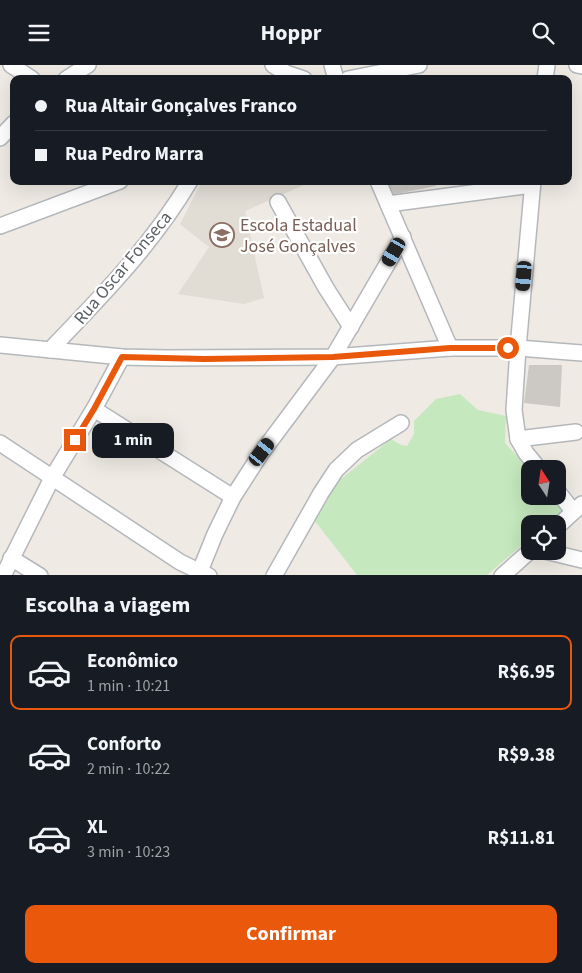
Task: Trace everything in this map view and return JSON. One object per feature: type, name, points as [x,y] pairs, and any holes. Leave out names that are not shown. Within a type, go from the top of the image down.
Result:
[{"type":"street","points":[[11,65],[26,75]]},
{"type":"street","points":[[72,75],[88,65]]},
{"type":"street","points":[[273,65],[292,75]]},
{"type":"street","points":[[369,75],[419,65]]},
{"type":"street","points":[[577,65],[582,66]]},
{"type":"street","points":[[0,137],[10,127]]},
{"type":"street","points":[[0,226],[109,185]]},
{"type":"street","name":"Rua Oscar Fonseca","points":[[50,350],[105,292],[149,241],[167,218],[188,185]]},
{"type":"street","points":[[380,185],[450,348]]},
{"type":"street","points":[[388,204],[442,189],[503,185]]},
{"type":"street","points":[[532,460],[518,439],[514,410],[533,185]]},
{"type":"street","points":[[278,202],[326,288],[351,327]]},
{"type":"street","points":[[0,443],[180,563],[202,574],[233,497],[262,452],[333,357],[403,237]]},
{"type":"street","points":[[0,345],[122,357],[204,359],[333,357],[450,348],[518,349],[582,353]]},
{"type":"street","points":[[3,575],[52,478],[94,409],[122,357]]},
{"type":"street","points":[[94,409],[233,497]]},
{"type":"street","points":[[274,575],[320,493],[336,471],[358,450],[401,423]]},
{"type":"street","points":[[518,439],[576,432]]},
{"type":"street","points":[[566,498],[578,508],[566,519]]},
{"type":"street","points":[[566,556],[582,560]]},
{"type":"street","points":[[11,558],[40,575]]},
{"type":"street","points":[[502,575],[521,559]]},
{"type":"shaded area","name":"Escola Estadual José Gonçalves","points":[[200,185],[304,185],[245,211],[264,298],[244,304],[178,294],[209,247],[180,224]]},
{"type":"green space","points":[[460,394],[478,410],[506,416],[505,443],[521,460],[521,505],[562,505],[565,508],[557,515],[521,515],[521,546],[487,575],[357,575],[314,520],[326,499],[341,479],[391,439],[407,446],[414,434],[414,421],[436,399]]},
{"type":"building","points":[[387,185],[436,185],[436,186],[391,195]]},
{"type":"building","points":[[529,365],[562,365],[560,407],[524,403]]},
{"type":"place","name":"Escola Estadual José Gonçalves","points":[[222,235]]},
{"type":"route","points":[[75,440],[122,357],[204,359],[333,357],[450,348],[508,348]]}]
